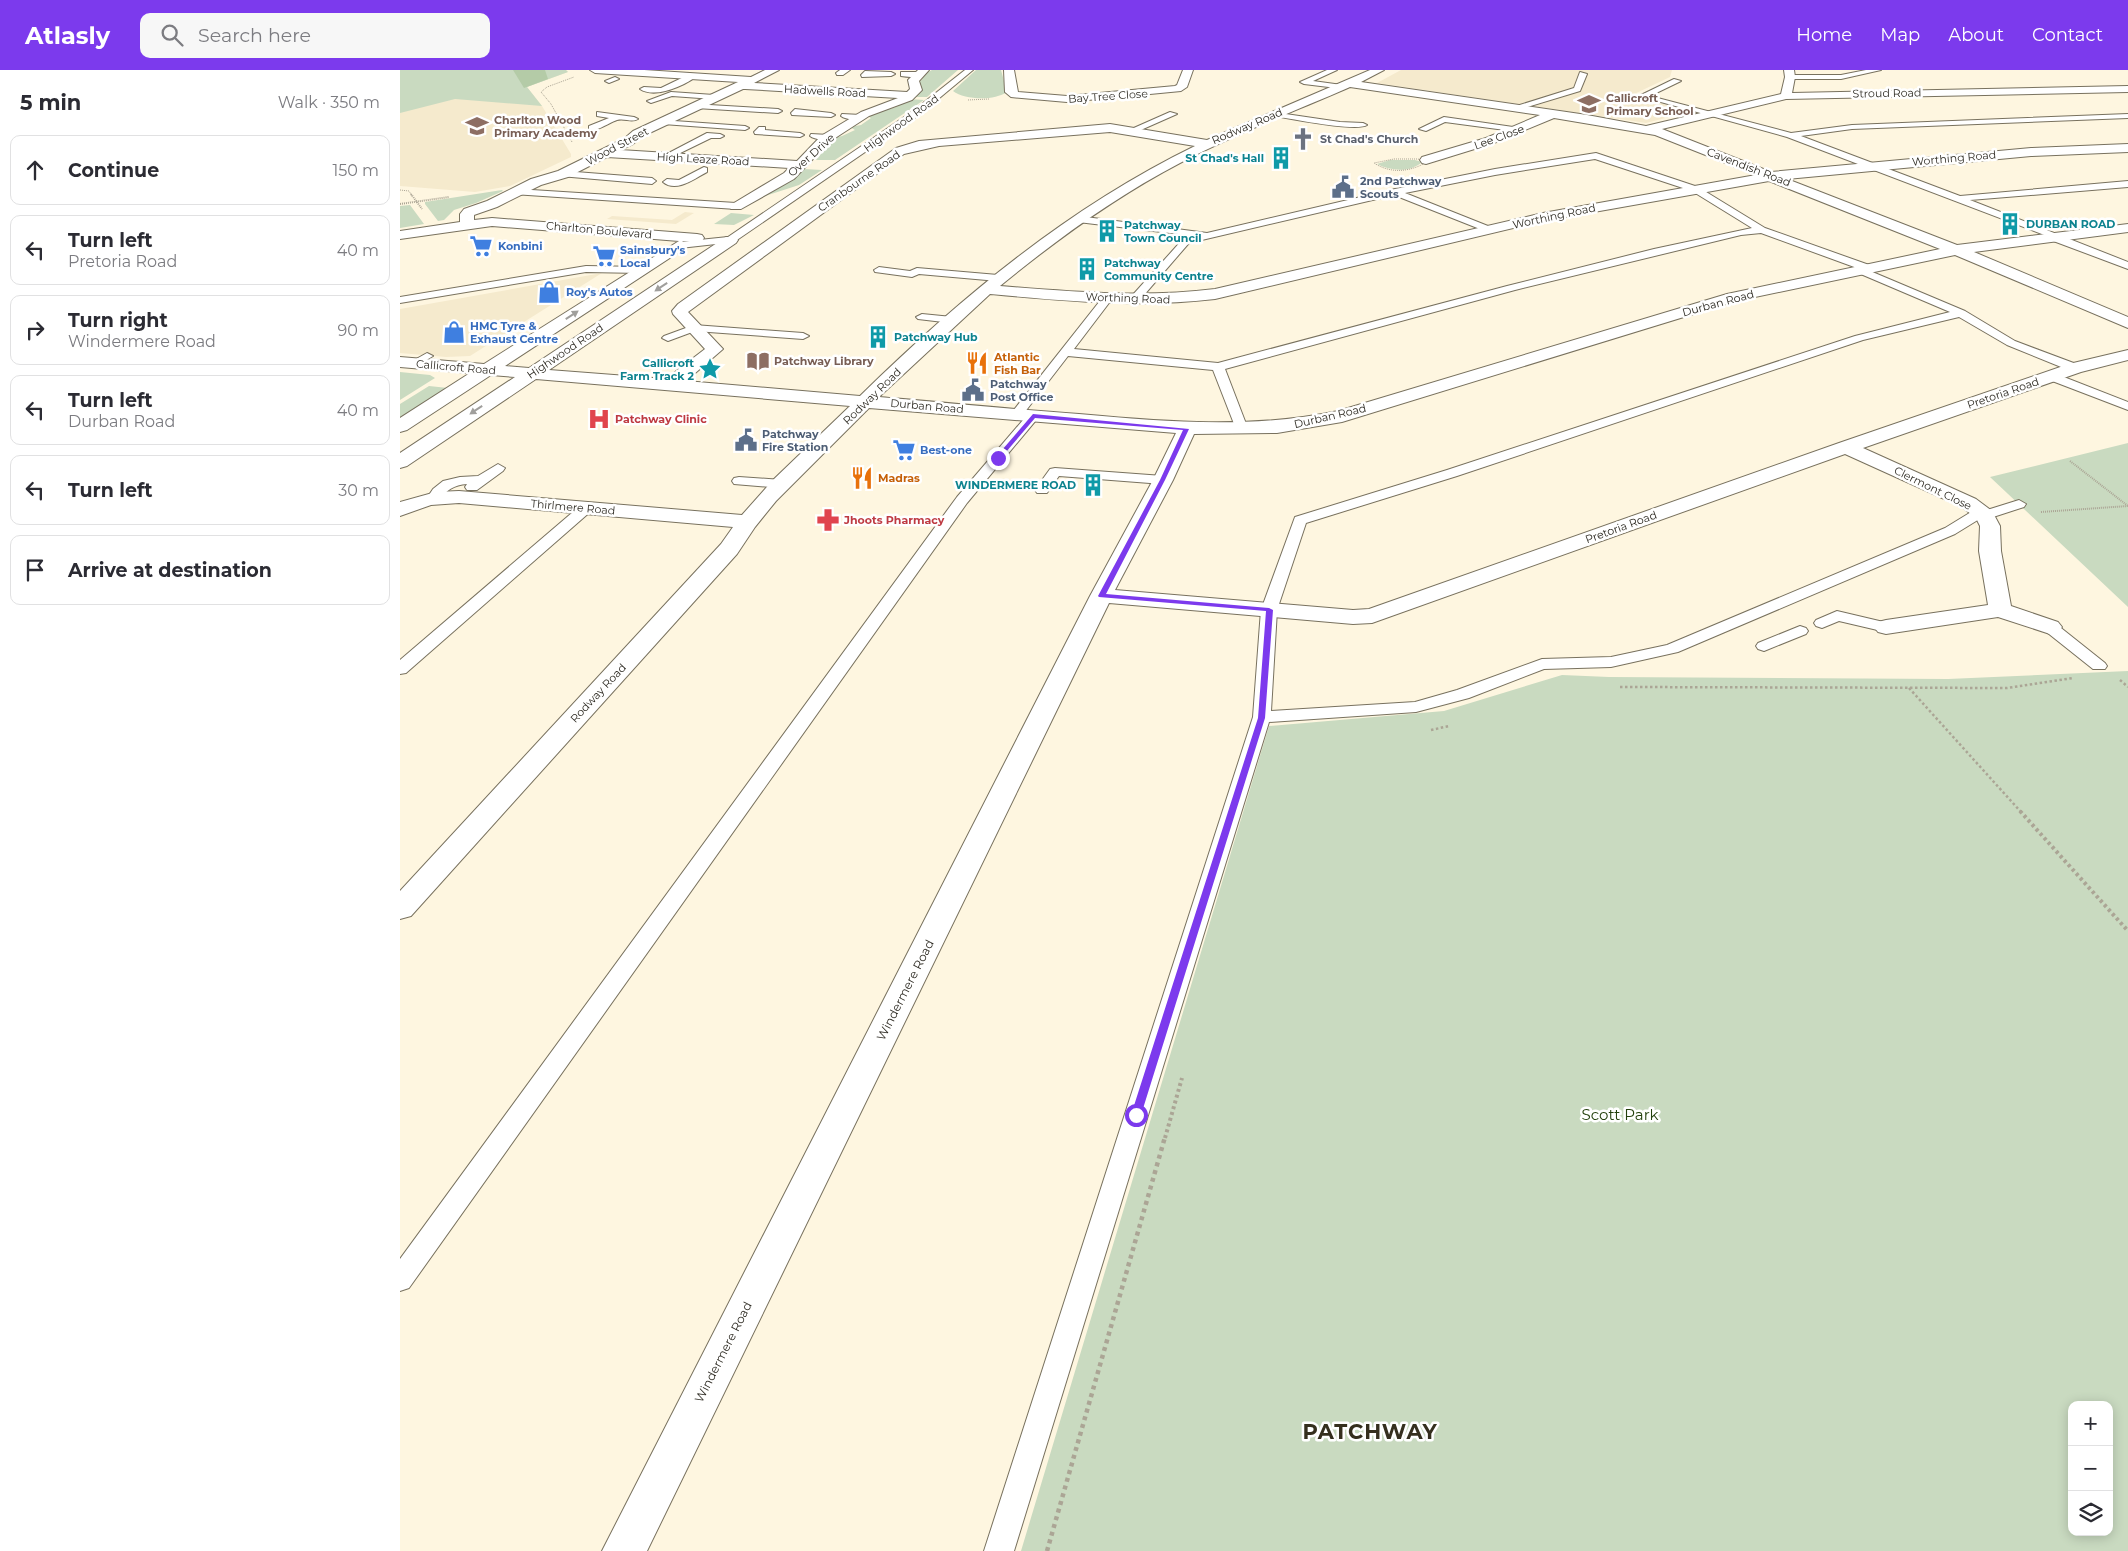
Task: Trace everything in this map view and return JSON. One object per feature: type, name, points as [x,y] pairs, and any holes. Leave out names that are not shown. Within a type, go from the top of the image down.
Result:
[{"type":"street","points":[[595,70],[627,74],[648,72],[752,80]]},
{"type":"street","name":"Wood Street","points":[[467,224],[467,214],[470,212],[492,204],[536,182],[563,174],[696,106],[774,70]]},
{"type":"street","name":"Bay Tree Close","points":[[1009,70],[1010,92],[1015,95],[1067,99],[1168,91],[1182,87],[1188,70]]},
{"type":"street","name":"Rodway Road","points":[[400,909],[730,549],[748,522],[782,484],[865,401],[984,289],[1078,219],[1146,176],[1207,144],[1379,70]]},
{"type":"street","points":[[909,96],[916,90],[913,80],[921,72]]},
{"type":"street","points":[[1786,96],[1789,73]]},
{"type":"street","name":"Hadwells Road","points":[[741,85],[909,96]]},
{"type":"street","name":"Cavendish Road","points":[[1346,85],[1649,129],[1773,176],[1956,250],[2128,323]]},
{"type":"street","name":"Stroud Road","points":[[1649,129],[1786,96],[2128,89]]},
{"type":"street","name":"Over Drive","points":[[736,206],[789,176],[829,137],[861,117],[909,96]]},
{"type":"street","name":"Lee Close","points":[[1426,160],[1444,156],[1520,130],[1552,114]]},
{"type":"street","name":"Cranbourne Road","points":[[670,385],[714,349],[680,311],[900,151],[919,145],[939,142],[1094,128],[1131,131],[1207,144]]},
{"type":"street","name":"Worthing Road","points":[[984,289],[1134,300],[1165,300],[1215,294],[1544,218],[1773,176],[1872,165],[2031,152],[2128,148]]},
{"type":"street","name":"High Leaze Road","points":[[604,153],[667,156],[713,165],[801,165]]},
{"type":"street","name":"Lee Close","points":[[1444,156],[1476,166]]},
{"type":"street","name":"Charlton Boulevard","points":[[400,235],[467,224],[492,222],[731,240]]},
{"type":"street","name":"Charlton Boulevard","points":[[467,224],[478,228],[680,245]]},
{"type":"street","name":"Durban Road","points":[[512,372],[1187,429],[1242,429],[1297,425],[1342,416],[1733,298],[1956,250],[2053,236],[2128,228]]},
{"type":"street","name":"Highwood Road","points":[[400,462],[731,240]]},
{"type":"street","name":"Highwood Road","points":[[400,426],[680,245]]},
{"type":"street","name":"Pretoria Road","points":[[1101,596],[1353,617],[1380,613],[2051,376],[2128,355]]},
{"type":"street","name":"Callicroft Road","points":[[414,360],[512,372]]},
{"type":"street","name":"Highwood Road","points":[[400,444],[512,372]]},
{"type":"street","name":"Windermere Road","points":[[624,1551],[1101,596],[1187,429]]},
{"type":"street","name":"Clermont Close","points":[[1846,447],[1969,503],[1983,514],[1990,526],[1990,551],[2000,610]]},
{"type":"street","name":"Thirlmere Road","points":[[400,510],[415,503],[434,498],[459,497],[748,522]]},
{"type":"street","points":[[1886,627],[2000,610],[2050,627]]},
{"type":"lane","name":"Highwood Road","points":[[680,245],[731,240],[916,113],[969,70]]},
{"type":"lane","points":[[1333,70],[1304,82],[1346,85]]},
{"type":"lane","points":[[1789,73],[1841,77],[1877,70]]},
{"type":"lane","points":[[904,74],[921,72]]},
{"type":"lane","points":[[865,75],[868,73],[891,74]]},
{"type":"lane","points":[[1514,108],[1577,89],[1583,74]]},
{"type":"lane","points":[[644,89],[662,90],[693,76]]},
{"type":"lane","points":[[1676,81],[1642,96],[1790,135],[1959,198],[2128,266]]},
{"type":"lane","points":[[651,101],[671,94],[716,97]]},
{"type":"lane","points":[[696,106],[778,111]]},
{"type":"lane","points":[[798,111],[794,113],[831,115]]},
{"type":"lane","points":[[600,114],[634,119]]},
{"type":"lane","points":[[1131,131],[1173,114]]},
{"type":"lane","points":[[1275,114],[1340,124],[1363,125]]},
{"type":"lane","points":[[845,116],[861,117]]},
{"type":"lane","points":[[1790,135],[1852,127],[2128,116]]},
{"type":"lane","points":[[592,128],[618,117]]},
{"type":"lane","points":[[1423,129],[1444,119],[1520,130]]},
{"type":"lane","points":[[646,120],[745,128]]},
{"type":"lane","points":[[762,129],[758,132],[800,135]]},
{"type":"lane","points":[[667,156],[710,135],[720,136]]},
{"type":"lane","points":[[814,136],[829,137]]},
{"type":"lane","points":[[1134,300],[1186,241],[1395,192],[1495,172],[1596,156],[1695,189],[1762,230],[1864,269],[1960,313],[2011,343],[2075,368]]},
{"type":"lane","points":[[667,182],[680,183],[713,165]]},
{"type":"lane","points":[[1476,166],[1495,172]]},
{"type":"lane","points":[[563,174],[652,181]]},
{"type":"lane","points":[[1959,198],[2128,184]]},
{"type":"lane","points":[[516,192],[736,206]]},
{"type":"lane","points":[[1395,192],[1490,230]]},
{"type":"lane","points":[[1078,219],[1211,235]]},
{"type":"lane","points":[[1064,352],[1218,366],[1242,362],[1645,254],[1741,232],[1762,230]]},
{"type":"lane","points":[[400,300],[586,268],[641,270]]},
{"type":"lane","points":[[879,270],[912,274],[917,270],[998,278]]},
{"type":"lane","points":[[400,1280],[1025,415],[1064,352],[1107,299]]},
{"type":"lane","points":[[999,1551],[1262,718],[1269,610],[1300,520],[1452,473],[1860,338],[1960,313]]},
{"type":"lane","points":[[922,317],[952,320]]},
{"type":"lane","points":[[668,338],[694,328],[803,336]]},
{"type":"lane","points":[[1218,366],[1242,429]]},
{"type":"lane","points":[[2051,376],[2128,406]]},
{"type":"lane","points":[[459,497],[498,468]]},
{"type":"lane","points":[[1042,490],[1055,472],[1162,480]]},
{"type":"lane","points":[[434,498],[438,490],[453,481],[481,480]]},
{"type":"lane","points":[[739,480],[782,484]]},
{"type":"lane","points":[[1262,718],[1416,707],[1463,694],[1542,664],[1611,662],[1672,649],[1950,531],[1983,514],[2019,504]]},
{"type":"lane","points":[[400,669],[585,509]]},
{"type":"lane","points":[[1822,623],[1837,616],[1886,627]]},
{"type":"lane","points":[[2050,627],[2099,666]]},
{"type":"lane","points":[[1764,646],[1800,631]]},
{"type":"path","points":[[574,77],[547,87],[541,92],[551,104],[568,134],[574,150],[604,153]]},
{"type":"path","points":[[1394,159],[1426,160],[1426,164],[1401,171],[1395,171],[1374,163],[1394,159]]},
{"type":"path","points":[[2037,513],[2128,506],[2070,461]]},
{"type":"path","points":[[2116,676],[2122,676]]},
{"type":"path","points":[[1615,687],[2007,688],[2082,678]]},
{"type":"path","points":[[1909,687],[2128,931]]},
{"type":"path","points":[[1425,731],[1454,724]]},
{"type":"path","points":[[1047,1551],[1184,1070]]},
{"type":"shaded area","name":"Charlton Wood Primary Academy","points":[[400,70],[566,70],[568,72],[527,87],[542,106],[571,157],[510,186],[475,192],[400,186]]},
{"type":"shaded area","name":"Callicroft Primary School","points":[[1401,70],[1672,70],[1670,77],[1630,96],[1693,111],[1646,123],[1377,83]]},
{"type":"shaded area","points":[[685,212],[694,213],[676,224],[607,219],[612,216],[672,220]]},
{"type":"shaded area","name":"HMC Tyre & Exhaust Centre","points":[[602,273],[470,356],[446,357],[400,353],[400,309]]},
{"type":"green space","points":[[400,70],[566,70],[568,72],[527,87],[542,106],[455,99],[400,113]]},
{"type":"green space","points":[[513,70],[545,70],[548,79],[524,88]]},
{"type":"green space","points":[[932,70],[958,70],[927,97],[912,97],[917,81],[922,80],[923,77],[920,76]]},
{"type":"green space","points":[[976,70],[1001,70],[1007,92],[995,97],[972,98],[953,91]]},
{"type":"green space","points":[[909,99],[924,100],[835,160],[816,160],[833,138],[855,130],[850,127],[861,125],[871,118],[867,116],[896,107]]},
{"type":"green space","points":[[1390,160],[1415,160],[1422,162],[1412,168],[1400,170],[1377,164]]},
{"type":"green space","points":[[804,169],[822,170],[799,185],[756,199],[785,183]]},
{"type":"green space","points":[[502,190],[476,203],[454,210],[444,220],[438,221],[425,204],[425,202]]},
{"type":"green space","points":[[410,205],[424,224],[400,228],[400,206]]},
{"type":"green space","points":[[731,213],[754,215],[734,225],[714,224]]},
{"type":"green space","points":[[400,372],[430,375],[435,378],[400,400]]},
{"type":"green space","points":[[429,386],[448,388],[400,418],[400,404]]},
{"type":"green space","points":[[2128,443],[2128,607],[1990,477]]},
{"type":"green space","name":"Scott Park","points":[[2128,671],[2128,1551],[1021,1551],[1269,726],[1444,711],[1562,675],[1609,677],[1948,679]]},
{"type":"place","name":"Callicroft Primary School","points":[[1589,104]]},
{"type":"place","name":"Charlton Wood Primary Academy","points":[[477,126]]},
{"type":"place","name":"St Chad's Church","points":[[1303,139]]},
{"type":"place","name":"St Chad's Hall","points":[[1281,158]]},
{"type":"place","name":"2nd Patchway Scouts","points":[[1343,187]]},
{"type":"place","name":"DURBAN ROAD","points":[[2010,224]]},
{"type":"place","name":"Patchway Town Council","points":[[1107,231]]},
{"type":"place","name":"Konbini","points":[[481,246]]},
{"type":"place","name":"Sainsbury's Local","points":[[604,256]]},
{"type":"place","name":"Patchway Community Centre","points":[[1087,269]]},
{"type":"place","name":"Roy's Autos","points":[[549,292]]},
{"type":"place","name":"HMC Tyre & Exhaust Centre","points":[[454,332]]},
{"type":"place","name":"Patchway Hub","points":[[878,337]]},
{"type":"place","name":"Patchway Library","points":[[758,361]]},
{"type":"place","name":"Atlantic Fish Bar","points":[[977,363]]},
{"type":"place","name":"Callicroft Farm Track 2","points":[[710,369]]},
{"type":"place","name":"Patchway Post Office","points":[[973,390]]},
{"type":"place","name":"Patchway Clinic","points":[[599,419]]},
{"type":"place","name":"Patchway Fire Station","points":[[746,440]]},
{"type":"place","name":"Best-one","points":[[904,450]]},
{"type":"place","name":"Madras","points":[[862,478]]},
{"type":"place","name":"WINDERMERE ROAD","points":[[1093,485]]},
{"type":"place","name":"Jhoots Pharmacy","points":[[828,520]]},
{"type":"district","name":"PATCHWAY","points":[[1370,1431]]},
{"type":"route","points":[[998,458],[1033,416],[1187,429],[1101,596],[1269,610],[1262,718],[1136,1115]]}]
